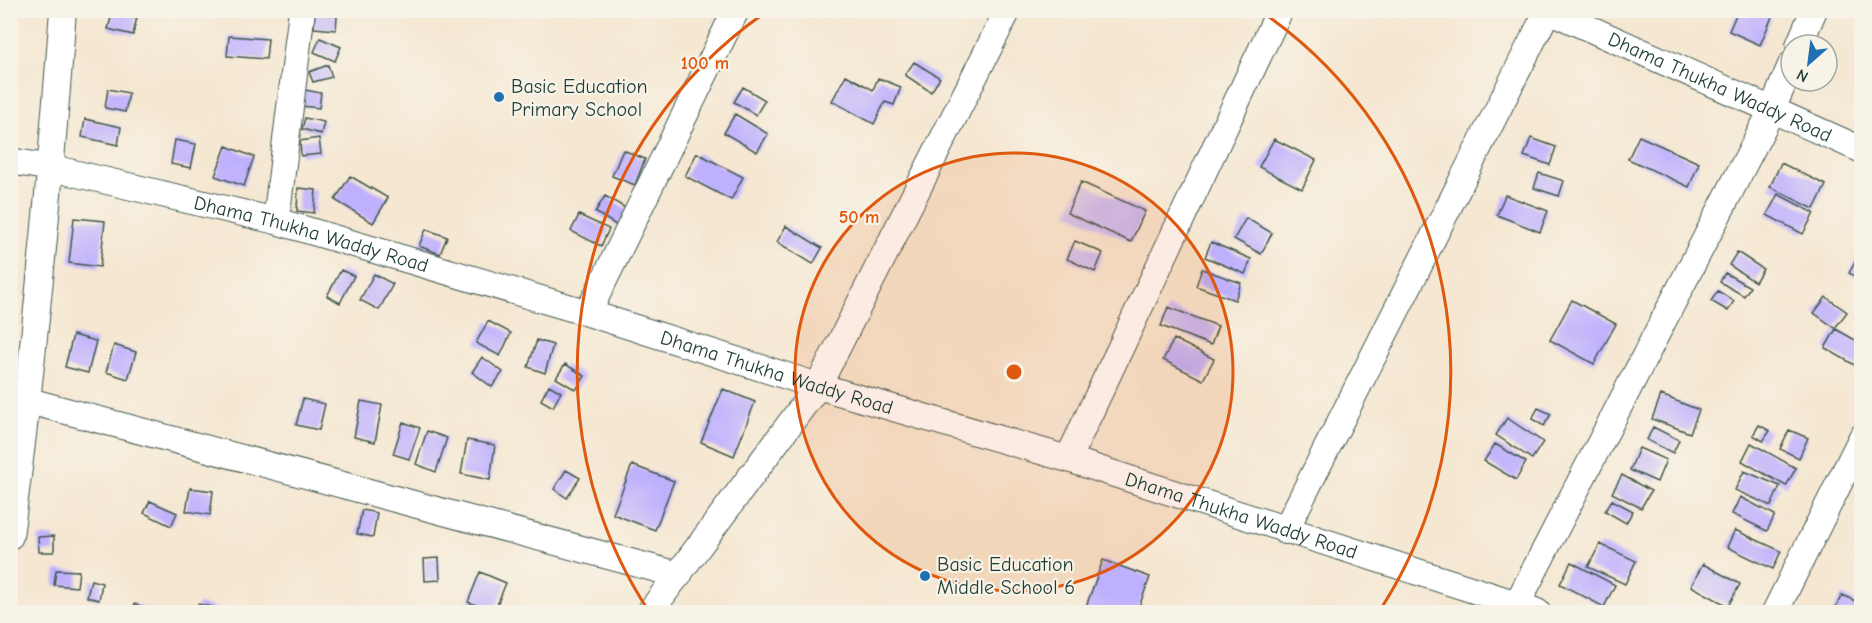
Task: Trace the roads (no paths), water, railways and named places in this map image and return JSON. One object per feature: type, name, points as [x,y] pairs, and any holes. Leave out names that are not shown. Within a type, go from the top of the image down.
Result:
[{"type":"street","points":[[10,536],[29,401],[52,168],[63,10]]},
{"type":"street","points":[[276,220],[302,10]]},
{"type":"street","points":[[588,313],[736,10]]},
{"type":"street","points":[[650,612],[818,386],[1008,10]]},
{"type":"street","points":[[1068,459],[1280,10]]},
{"type":"street","points":[[1285,531],[1548,10]]},
{"type":"street","name":"Dhama Thukha Waddy Road","points":[[1548,10],[1862,150]]},
{"type":"street","points":[[1805,33],[1814,10]]},
{"type":"street","points":[[1527,608],[1779,93]]},
{"type":"street","name":"Dhama Thukha Waddy Road","points":[[10,161],[52,168],[276,220],[588,313],[818,386],[1068,459],[1527,608]]},
{"type":"street","points":[[29,401],[679,574]]},
{"type":"street","points":[[1775,612],[1862,437]]},
{"type":"place","name":"Basic Education Primary School","points":[[499,97]]},
{"type":"place","name":"Basic Education Middle School 6","points":[[925,576]]}]
